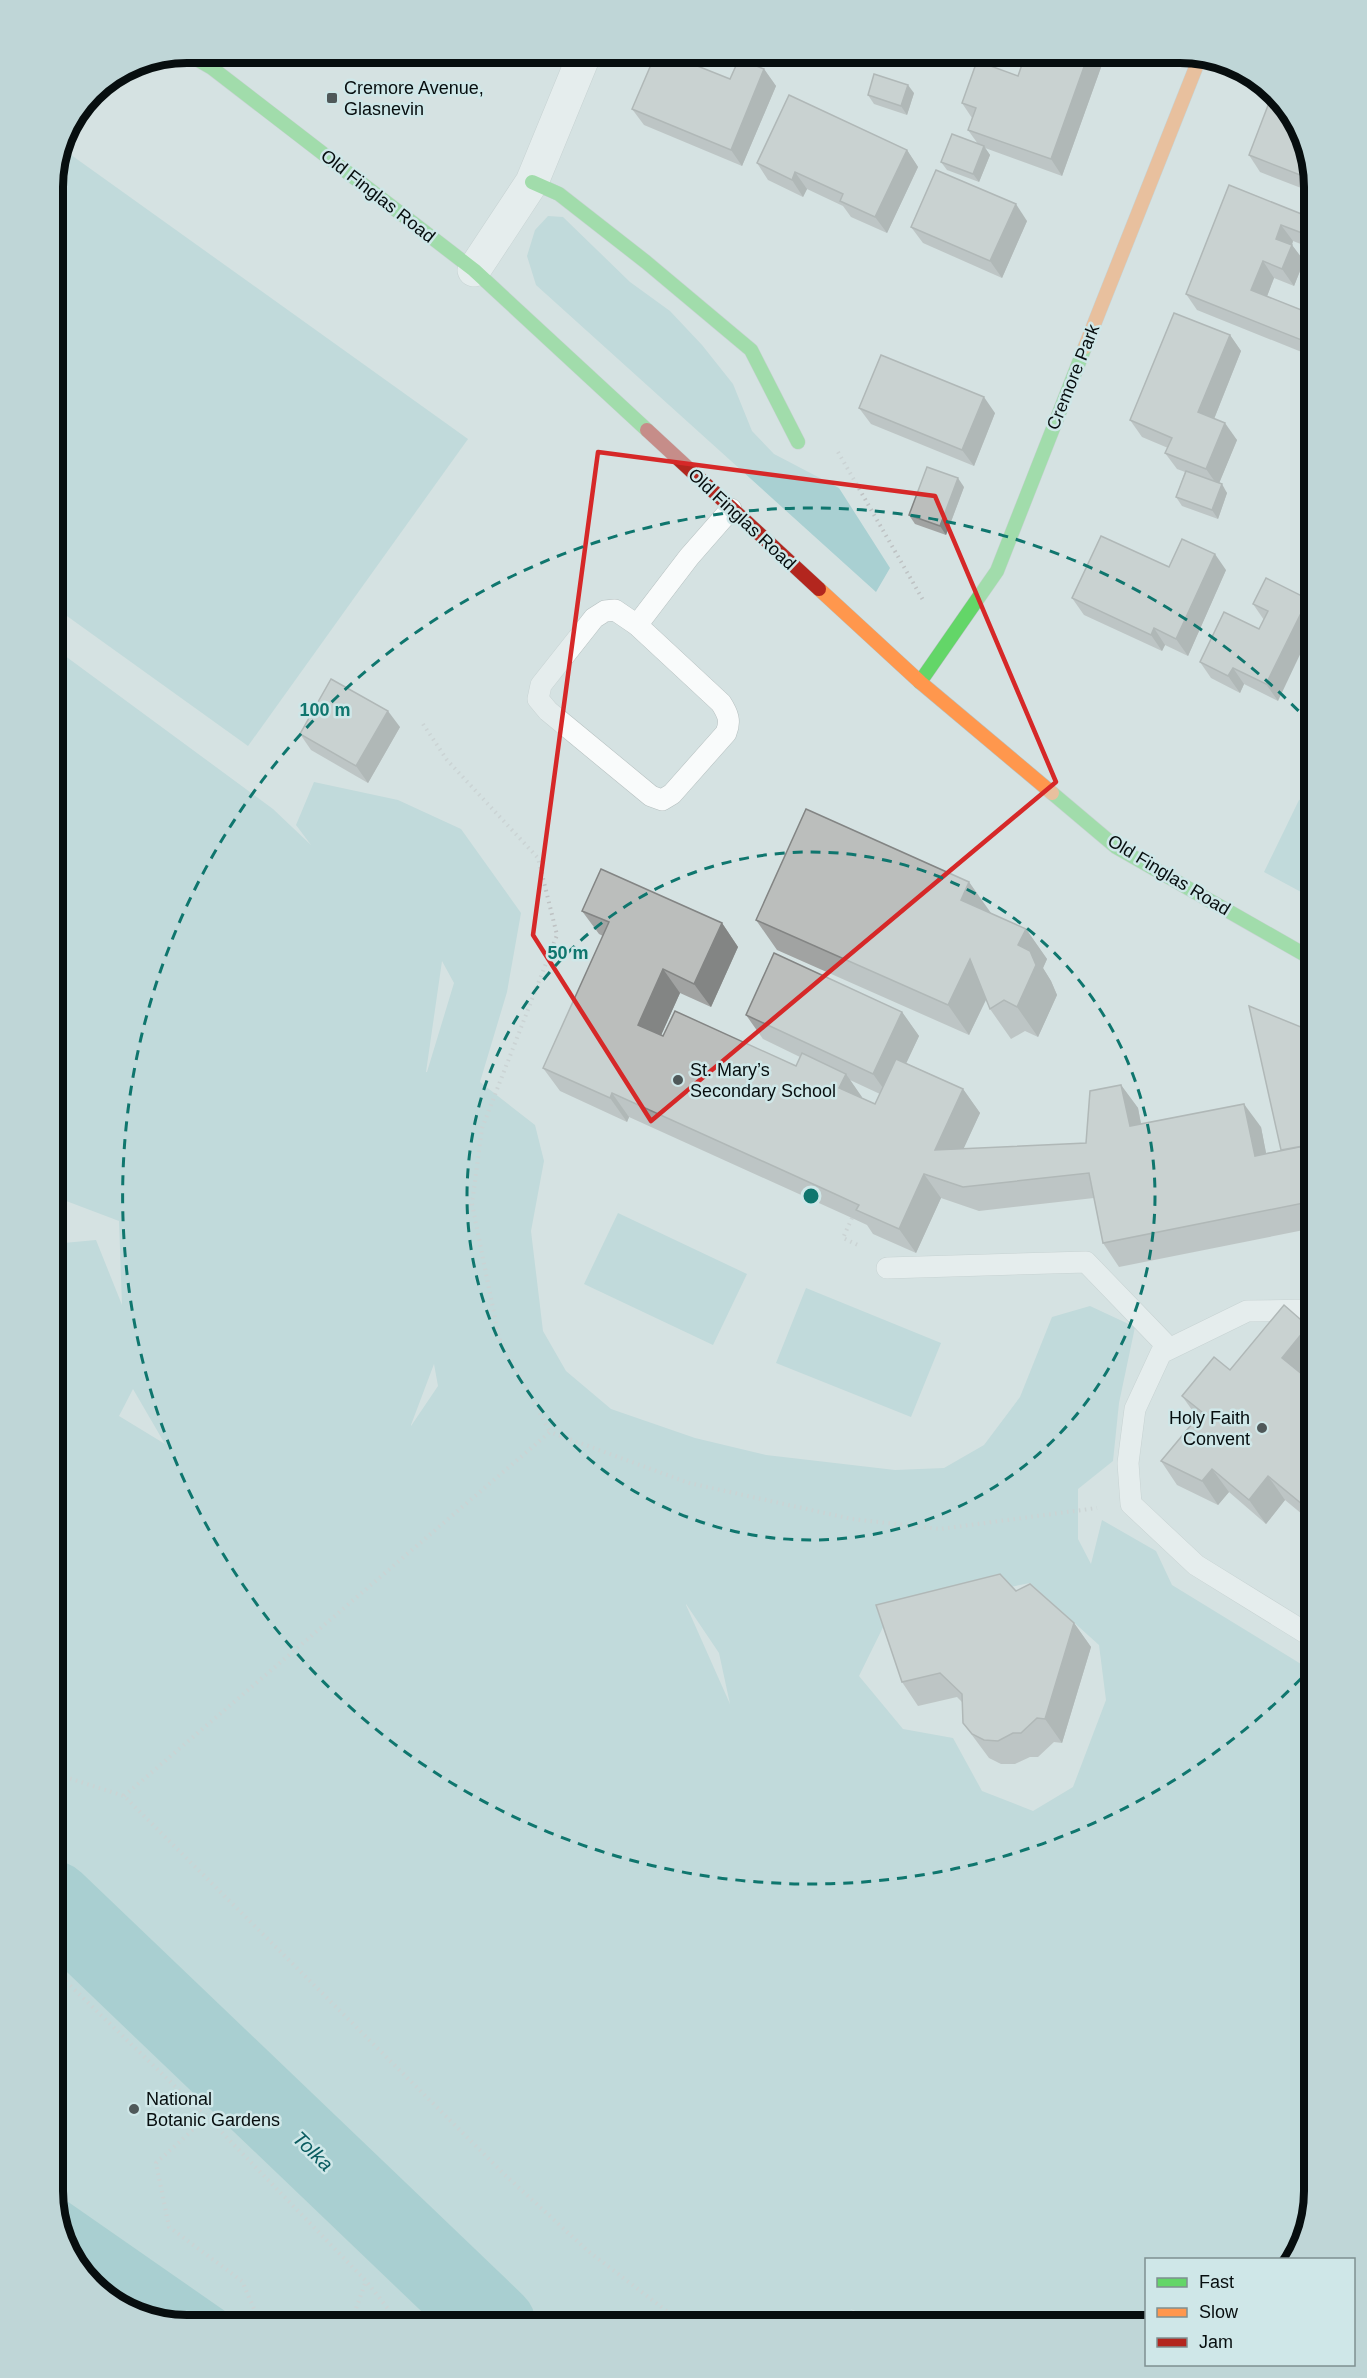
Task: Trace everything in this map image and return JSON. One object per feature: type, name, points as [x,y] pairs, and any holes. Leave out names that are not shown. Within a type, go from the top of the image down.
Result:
[{"type":"street","name":"Old Finglas Road","points":[[203,63],[474,270],[920,682],[1116,847],[1304,954]]},
{"type":"street","points":[[474,270],[532,182],[581,63]]},
{"type":"street","name":"Cremore Park","points":[[920,682],[997,571],[1197,64]]},
{"type":"street","points":[[532,182],[559,194],[646,262],[751,350],[798,442]]},
{"type":"lane","points":[[637,625],[689,557],[731,509]]},
{"type":"lane","points":[[615,610],[637,625],[721,704],[728,714],[729,725],[726,733],[672,794],[662,800],[651,796],[548,711],[538,699],[541,685],[594,618],[605,611],[615,610]]},
{"type":"lane","points":[[887,1268],[1086,1262],[1170,1348]]},
{"type":"lane","points":[[1304,1310],[1247,1311],[1161,1353],[1135,1409],[1128,1463],[1131,1504],[1196,1565],[1304,1632]]},
{"type":"path","points":[[798,442],[836,448],[923,600]]},
{"type":"path","points":[[423,724],[447,760],[538,858],[557,935],[482,1128],[472,1204],[499,1338],[550,1432],[689,1483],[852,1519],[940,1529],[1131,1504]]},
{"type":"path","points":[[852,1218],[843,1238],[869,1249]]},
{"type":"path","points":[[124,1796],[550,1432]]},
{"type":"path","points":[[63,1777],[124,1796],[514,2184],[588,2251],[668,2312],[675,2315]]},
{"type":"path","points":[[63,1980],[207,2117],[366,2281],[393,2315]]},
{"type":"path","points":[[207,2117],[156,2163],[169,2227],[242,2282],[257,2315]]},
{"type":"path","points":[[354,2315],[366,2281]]},
{"type":"highlighted area","points":[[598,452],[935,496],[1056,782],[651,1121],[533,935]]},
{"type":"shaded area","points":[[68,153],[468,439],[248,746],[63,613],[63,179]]},
{"type":"shaded area","points":[[548,216],[563,217],[630,282],[670,311],[702,345],[733,384],[752,431],[774,454],[839,488],[890,568],[876,592],[536,285],[527,256],[535,230]]},
{"type":"shaded area","points":[[63,654],[273,809],[311,845],[296,825],[314,782],[398,800],[461,829],[521,913],[507,992],[480,1082],[535,1125],[544,1161],[531,1231],[543,1331],[566,1371],[611,1409],[695,1438],[766,1455],[895,1470],[944,1468],[984,1445],[1020,1397],[1052,1317],[1090,1306],[1135,1327],[1119,1403],[1113,1461],[1078,1489],[1078,1539],[1091,1564],[1102,1520],[1156,1551],[1172,1585],[1304,1666],[1304,2191],[1300,2223],[1284,2258],[1145,2258],[1145,2315],[866,2315],[850,2309],[860,2315],[535,2315],[63,1874],[63,1243],[96,1240],[122,1305],[119,1221],[63,1200]],"holes":[[[442,961],[454,983],[426,1072]],[[434,1364],[438,1386],[411,1426]],[[133,1389],[165,1444],[119,1416]],[[1030,1583],[1099,1645],[1106,1700],[1073,1787],[1033,1811],[982,1791],[953,1738],[903,1729],[859,1676],[891,1611]],[[686,1605],[719,1653],[730,1704]]]},
{"type":"shaded area","points":[[1304,799],[1304,894],[1264,872],[1299,800]]},
{"type":"shaded area","points":[[618,1213],[747,1274],[713,1345],[584,1284]]},
{"type":"shaded area","points":[[806,1288],[941,1343],[911,1417],[776,1363]]},
{"type":"shaded area","name":"National Botanic Gardens","points":[[63,1916],[89,1930],[160,2046],[229,2124],[437,2315],[179,2315],[163,2313],[132,2302],[118,2294],[94,2273],[76,2246],[65,2215],[63,2199]]},
{"type":"water","points":[[63,2197],[231,2315],[163,2313],[132,2302],[118,2294],[94,2273],[76,2246],[65,2215]]},
{"type":"building","points":[[652,63],[690,63],[730,79],[737,63],[749,63],[764,69],[731,150],[632,109]]},
{"type":"building","points":[[976,63],[982,63],[1018,76],[1023,63],[1085,63],[1051,159],[968,130],[976,108],[962,103]]},
{"type":"building","points":[[874,74],[908,85],[901,106],[868,95]]},
{"type":"building","points":[[789,95],[907,150],[875,217],[840,201],[843,194],[795,172],[792,180],[757,163]]},
{"type":"building","points":[[1270,102],[1291,132],[1300,155],[1303,176],[1249,155]]},
{"type":"building","points":[[952,134],[984,146],[973,174],[941,162]]},
{"type":"building","points":[[936,170],[1016,204],[990,261],[911,227]]},
{"type":"building","points":[[1229,185],[1304,215],[1302,233],[1281,225],[1276,239],[1292,245],[1282,269],[1263,261],[1251,290],[1304,311],[1304,341],[1186,294]]},
{"type":"building","points":[[1174,313],[1230,335],[1198,412],[1225,423],[1206,469],[1165,453],[1172,438],[1130,420]]},
{"type":"building","points":[[881,355],[984,397],[962,450],[859,408]]},
{"type":"building","points":[[927,467],[958,478],[940,526],[909,515]]},
{"type":"building","points":[[1186,471],[1222,484],[1212,510],[1176,497]]},
{"type":"building","points":[[1101,536],[1169,567],[1182,539],[1215,554],[1176,639],[1154,628],[1151,635],[1072,598]]},
{"type":"building","points":[[1266,578],[1304,597],[1304,607],[1266,684],[1233,668],[1228,676],[1200,662],[1224,612],[1259,629],[1268,611],[1253,604]]},
{"type":"building","points":[[331,679],[388,711],[356,766],[300,734]]},
{"type":"building","points":[[806,809],[969,882],[961,900],[1026,929],[1018,945],[1030,951],[1036,965],[1017,1007],[1004,1000],[990,1009],[970,959],[948,1005],[756,920]]},
{"type":"building","name":"St. Mary’s Secondary School","points":[[601,869],[722,923],[694,984],[663,969],[638,1025],[663,1036],[675,1011],[796,1066],[802,1053],[846,1074],[839,1088],[875,1104],[896,1059],[963,1089],[935,1150],[1086,1143],[1090,1091],[1121,1085],[1130,1126],[1244,1104],[1255,1156],[1304,1146],[1304,1203],[1103,1243],[1089,1173],[963,1187],[924,1174],[899,1229],[856,1210],[859,1205],[612,1093],[610,1098],[543,1068],[609,922],[582,911]]},
{"type":"building","points":[[774,953],[902,1012],[873,1074],[746,1015]]},
{"type":"building","points":[[1249,1006],[1301,1027],[1304,1047],[1304,1146],[1281,1150]]},
{"type":"building","name":"Holy Faith Convent","points":[[1284,1305],[1304,1322],[1304,1331],[1282,1358],[1304,1376],[1304,1506],[1268,1476],[1249,1500],[1212,1469],[1202,1481],[1161,1461],[1202,1412],[1182,1396],[1214,1357],[1230,1370]]},
{"type":"building","points":[[1000,1574],[1016,1591],[1030,1584],[1074,1623],[1045,1719],[1037,1718],[1021,1733],[1013,1733],[998,1741],[984,1740],[972,1734],[963,1723],[962,1694],[940,1673],[902,1682],[876,1605]]},
{"type":"waterway","name":"Tolka","points":[[63,1912],[485,2315]]},
{"type":"traffic: fast","points":[[203,63],[474,270],[647,430]]},
{"type":"traffic: fast","points":[[532,182],[559,194],[646,262],[751,350],[798,442]]},
{"type":"traffic: fast","points":[[920,682],[997,571],[1085,347]]},
{"type":"traffic: fast","points":[[1052,793],[1116,847],[1304,954]]},
{"type":"traffic: slow","points":[[1085,347],[1197,64]]},
{"type":"traffic: slow","points":[[819,589],[920,682],[1052,793]]},
{"type":"traffic: jam","points":[[647,430],[819,589]]},
{"type":"place","name":"Cremore Avenue, Glasnevin","points":[[332,98]]},
{"type":"place","name":"St. Mary’s Secondary School","points":[[678,1080]]},
{"type":"place","name":"Holy Faith Convent","points":[[1262,1428]]},
{"type":"place","name":"National Botanic Gardens","points":[[134,2109]]}]
